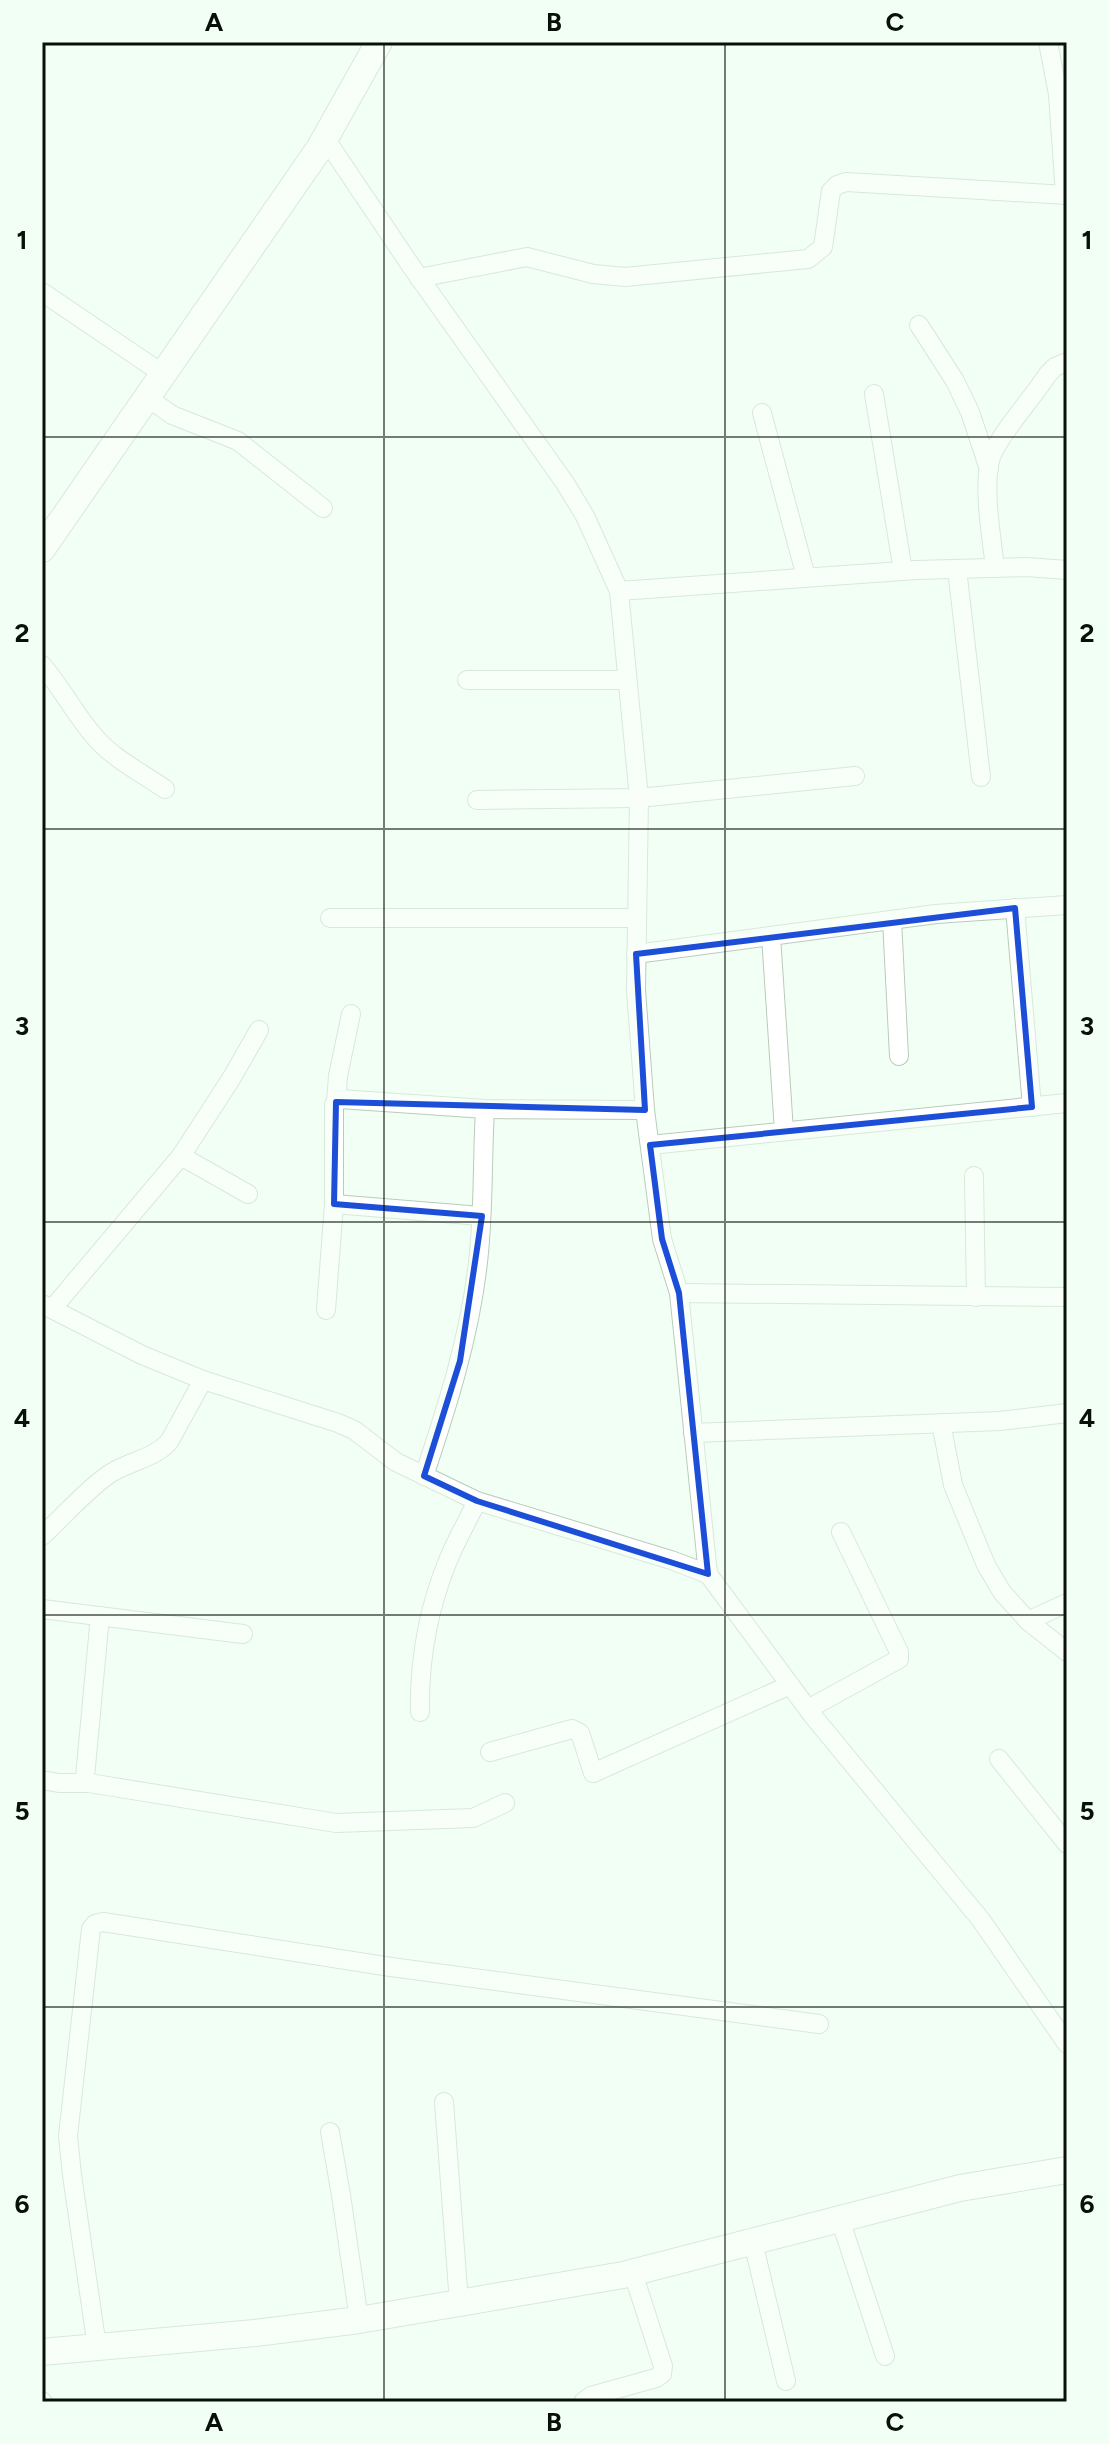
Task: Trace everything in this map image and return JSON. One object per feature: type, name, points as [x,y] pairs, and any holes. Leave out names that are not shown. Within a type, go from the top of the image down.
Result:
[{"type":"street","points":[[419,278],[527,257],[593,274],[625,277],[808,259],[823,247],[831,191],[846,182],[1066,195],[1058,94],[1049,42]]},
{"type":"street","points":[[42,549],[325,138],[373,43]]},
{"type":"street","points":[[325,138],[585,516],[619,591],[639,798],[636,990],[645,1110],[662,1239],[679,1293],[708,1574],[808,1709],[981,1920],[1067,2044]]},
{"type":"street","points":[[42,292],[163,374]]},
{"type":"street","points":[[919,325],[955,381],[970,412],[989,469]]},
{"type":"street","points":[[995,568],[988,502],[992,453],[1048,374],[1067,362]]},
{"type":"street","points":[[874,394],[903,571]]},
{"type":"street","points":[[147,397],[172,415],[238,441],[323,508]]},
{"type":"street","points":[[762,413],[806,577]]},
{"type":"street","points":[[619,591],[903,571],[1026,567],[1067,570]]},
{"type":"street","points":[[957,569],[981,777]]},
{"type":"street","points":[[42,665],[94,736],[106,748],[165,789]]},
{"type":"street","points":[[467,680],[627,680]]},
{"type":"street","points":[[477,800],[639,798],[855,776]]},
{"type":"street","points":[[636,954],[892,920],[1067,905]]},
{"type":"street","points":[[1015,908],[1032,1107]]},
{"type":"street","points":[[330,918],[637,918]]},
{"type":"street","points":[[892,920],[899,1056]]},
{"type":"street","points":[[771,936],[784,1131]]},
{"type":"street","points":[[326,1310],[334,1204],[334,1105],[351,1014]]},
{"type":"street","points":[[259,1030],[181,1156],[47,1306],[142,1355],[203,1380],[354,1430],[396,1462],[477,1501],[708,1574]]},
{"type":"street","points":[[336,1102],[340,1099],[485,1109],[645,1110]]},
{"type":"street","points":[[650,1145],[1067,1103]]},
{"type":"street","points":[[424,1476],[460,1361],[478,1264],[485,1109]]},
{"type":"street","points":[[181,1156],[248,1194]]},
{"type":"street","points":[[974,1176],[976,1297]]},
{"type":"street","points":[[334,1204],[481,1216]]},
{"type":"street","points":[[679,1293],[1067,1297]]},
{"type":"street","points":[[42,1536],[106,1477],[161,1450],[169,1442],[203,1380]]},
{"type":"street","points":[[693,1433],[1000,1421],[1067,1413]]},
{"type":"street","points":[[941,1423],[953,1485],[986,1565],[1002,1592],[1028,1621],[1067,1652]]},
{"type":"street","points":[[420,1712],[420,1673],[430,1616],[448,1559],[477,1501]]},
{"type":"street","points":[[808,1709],[899,1659],[899,1652],[841,1532]]},
{"type":"street","points":[[1028,1621],[1067,1603]]},
{"type":"street","points":[[42,1609],[243,1634]]},
{"type":"street","points":[[89,1783],[85,1777],[100,1616]]},
{"type":"street","points":[[490,1752],[572,1729],[580,1733],[593,1773],[790,1685]]},
{"type":"street","points":[[999,1759],[1067,1844]]},
{"type":"street","points":[[42,1780],[89,1783],[336,1823],[473,1818],[505,1803]]},
{"type":"street","points":[[97,2347],[68,2136],[91,1929],[95,1924],[103,1922],[391,1967],[819,2024]]},
{"type":"street","points":[[444,2102],[459,2303]]},
{"type":"street","points":[[330,2132],[359,2320]]},
{"type":"street","points":[[42,2352],[255,2333],[359,2320],[633,2273],[960,2188],[1067,2170]]},
{"type":"street","points":[[840,2219],[885,2356]]},
{"type":"street","points":[[753,2242],[786,2381]]},
{"type":"street","points":[[583,2402],[591,2396],[662,2374],[663,2366],[633,2273]]},
{"type":"highlighted area","points":[[1015,908],[1032,1107],[650,1145],[662,1239],[679,1293],[708,1574],[477,1501],[424,1476],[460,1361],[482,1216],[334,1204],[336,1102],[645,1110],[636,954]]}]
